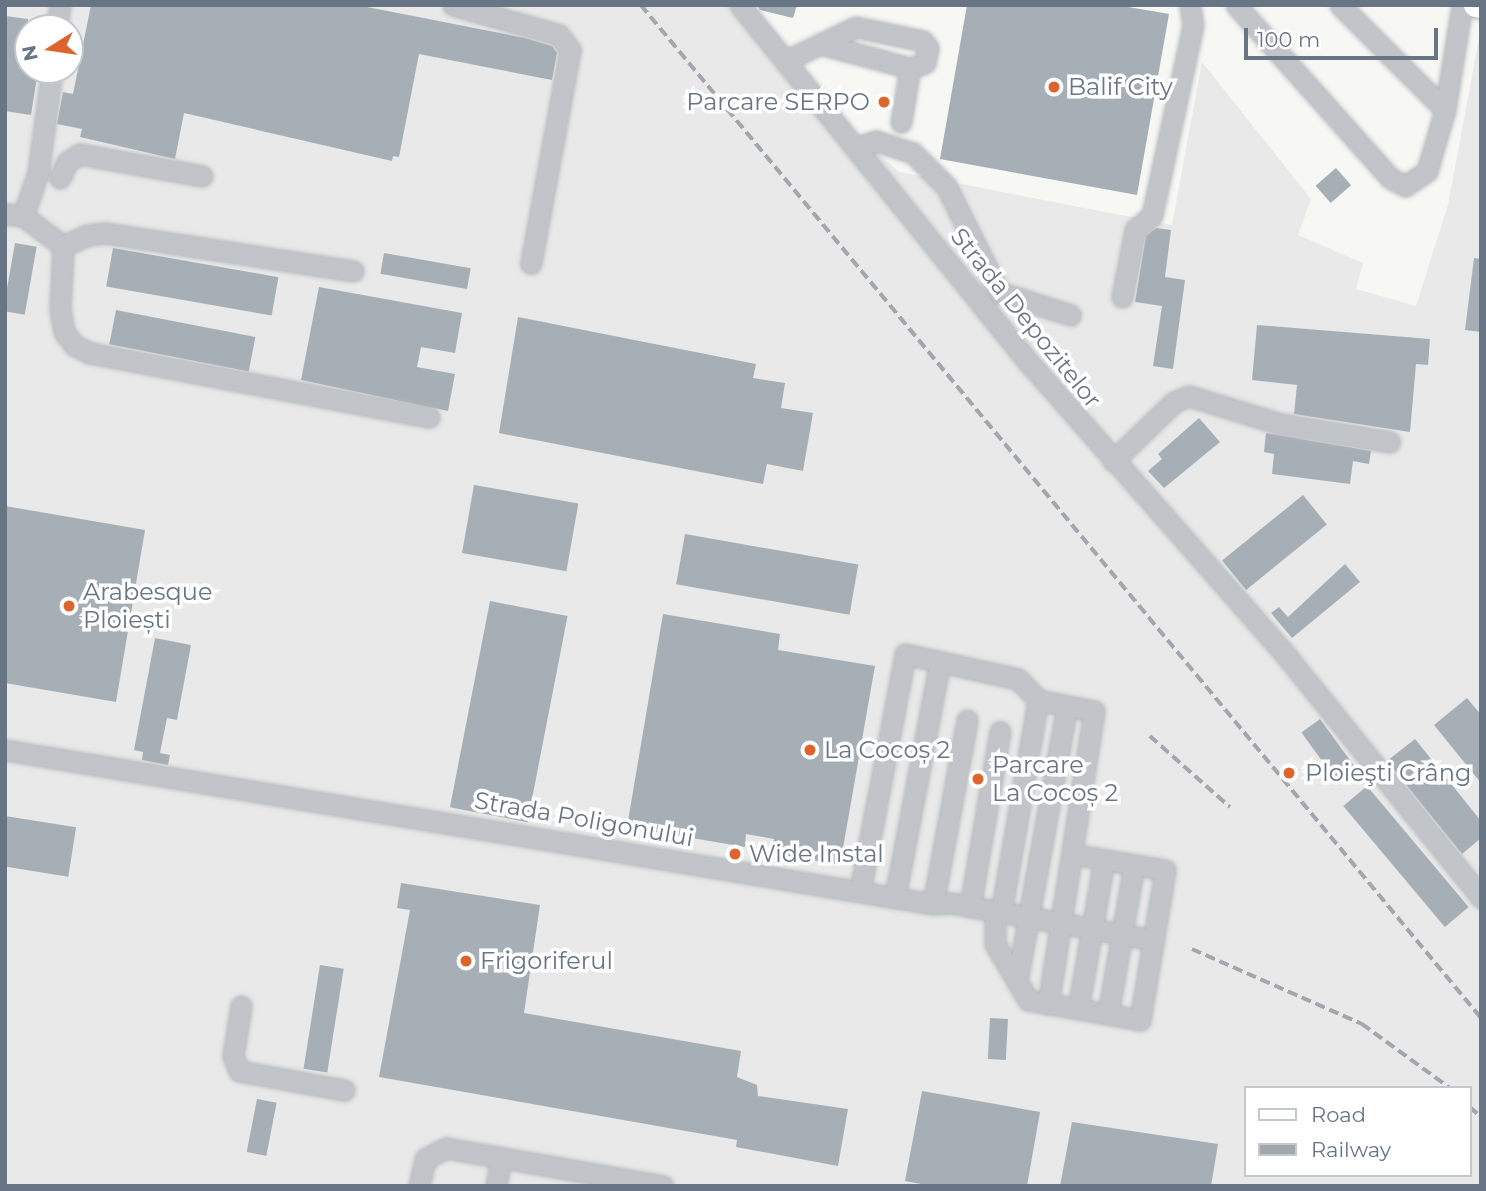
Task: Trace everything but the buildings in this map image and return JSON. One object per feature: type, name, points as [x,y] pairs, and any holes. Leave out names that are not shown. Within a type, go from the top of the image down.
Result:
[{"type":"street","points":[[453,5],[559,35],[570,50],[531,263]]},
{"type":"street","name":"Strada Depozitelor","points":[[740,5],[1113,461],[1284,653],[1481,897]]},
{"type":"street","points":[[1122,297],[1135,230],[1153,215],[1193,25],[1190,5]]},
{"type":"street","points":[[1236,5],[1397,184],[1415,182],[1427,171],[1445,110],[1462,5]]},
{"type":"street","points":[[1340,5],[1445,110]]},
{"type":"street","points":[[787,60],[820,44],[856,27],[923,41],[928,47],[925,63],[910,68],[820,44]]},
{"type":"street","points":[[901,122],[910,68]]},
{"type":"street","points":[[50,84],[38,173],[14,215],[63,246]]},
{"type":"street","points":[[857,147],[876,142],[913,153],[946,186],[999,292],[1070,315]]},
{"type":"street","points":[[60,178],[67,162],[80,154],[202,176]]},
{"type":"street","points":[[63,246],[88,235],[105,233],[353,271]]},
{"type":"street","points":[[63,246],[60,309],[64,332],[82,349],[429,417]]},
{"type":"street","points":[[1113,461],[1174,402],[1189,396],[1280,424],[1390,442]]},
{"type":"street","points":[[860,891],[905,654],[1018,679],[1038,700],[1094,711],[1048,1003]]},
{"type":"street","points":[[895,897],[940,662]]},
{"type":"street","points":[[1038,700],[998,912],[995,944],[1028,1000],[1139,1020],[1165,870],[1072,854]]},
{"type":"street","points":[[1017,981],[1068,707]]},
{"type":"street","points":[[933,904],[967,720]]},
{"type":"street","points":[[970,907],[1000,732]]},
{"type":"street","name":"Strada Poligonului","points":[[5,750],[933,904],[970,907],[1153,940]]},
{"type":"street","points":[[1077,1009],[1104,860]]},
{"type":"street","points":[[1108,1014],[1134,865]]},
{"type":"street","points":[[241,1006],[233,1056],[239,1071],[344,1090]]},
{"type":"street","points":[[419,1186],[425,1159],[439,1149],[663,1186]]},
{"type":"street","points":[[496,1186],[501,1158]]},
{"type":"shaded area","points":[[5,5],[730,5],[777,61],[899,172],[1172,225],[1202,62],[1311,199],[1298,235],[1363,263],[1356,289],[1416,306],[1448,205],[1481,28],[1481,1186],[5,1186]]},
{"type":"railway","points":[[641,5],[1481,1018]]},
{"type":"railway","points":[[1150,736],[1230,807]]},
{"type":"railway","points":[[1192,949],[1362,1024],[1447,1086]]},
{"type":"railway","points":[[1472,1109],[1481,1117]]},
{"type":"place","name":"Balif City","points":[[1054,87]]},
{"type":"place","name":"Parcare SERPO","points":[[884,102]]},
{"type":"place","name":"Arabesque Ploiești","points":[[69,606]]},
{"type":"place","name":"La Cocoș 2","points":[[810,750]]},
{"type":"place","name":"Ploieşti Crâng","points":[[1289,773]]},
{"type":"place","name":"Parcare La Cocoș 2","points":[[978,779]]},
{"type":"place","name":"Wide Instal","points":[[735,854]]},
{"type":"place","name":"Frigoriferul","points":[[466,961]]}]
